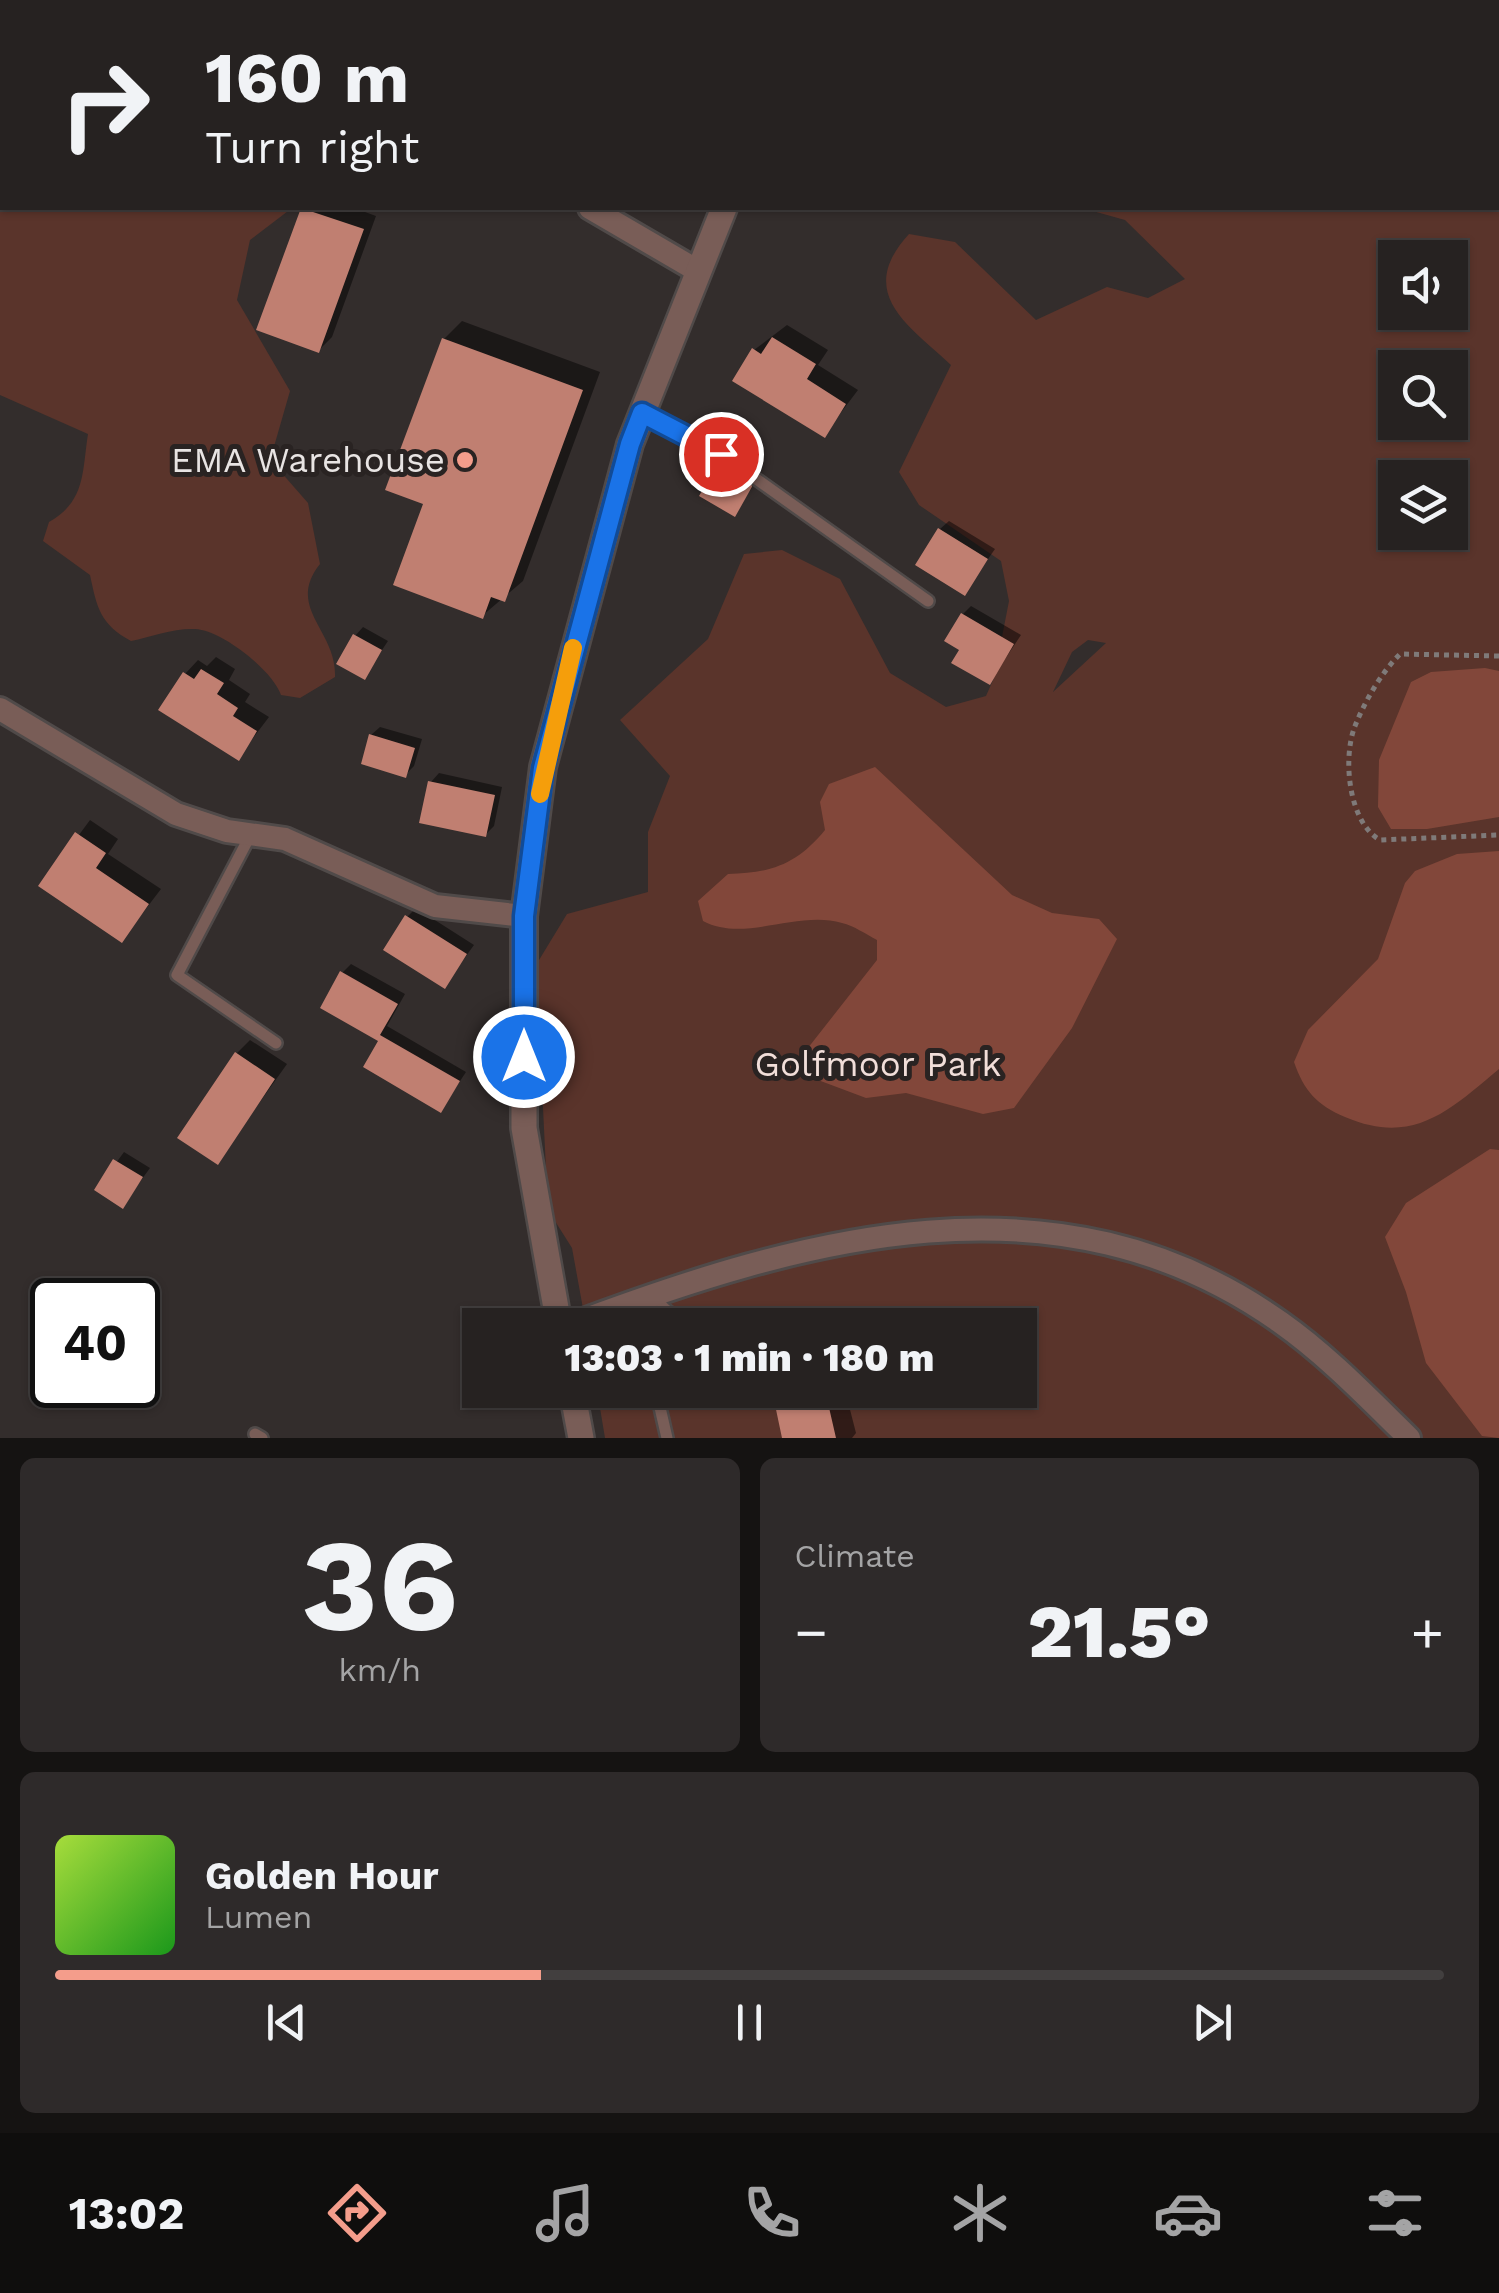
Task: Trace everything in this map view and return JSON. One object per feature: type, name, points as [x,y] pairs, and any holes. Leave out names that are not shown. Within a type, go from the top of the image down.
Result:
[{"type":"street","points":[[593,210],[698,271]]},
{"type":"street","points":[[556,1308],[524,1128],[524,916],[543,768],[642,413],[723,210]]},
{"type":"street","points":[[0,709],[176,814],[285,839],[435,906],[524,916]]},
{"type":"street","points":[[616,1308],[788,1253],[893,1232],[936,1228],[1044,1232],[1180,1267],[1246,1300],[1334,1366],[1409,1438]]},
{"type":"street","points":[[575,1408],[581,1438]]},
{"type":"lane","points":[[642,413],[721,454],[928,600]]},
{"type":"lane","points":[[250,834],[177,975],[276,1043]]},
{"type":"lane","points":[[652,1295],[663,1308]]},
{"type":"lane","points":[[660,1408],[667,1438]]},
{"type":"path","points":[[1499,656],[1400,654],[1386,668],[1353,730],[1351,758],[1355,810],[1366,832],[1380,840],[1499,835]]},
{"type":"green space","points":[[0,210],[289,210],[250,240],[237,300],[290,391],[273,450],[280,471],[308,503],[320,564],[311,580],[310,607],[329,646],[335,677],[300,698],[281,695],[257,664],[219,636],[195,629],[131,641],[112,628],[102,614],[90,575],[43,541],[49,522],[76,495],[88,434],[0,395]]},
{"type":"green space","name":"Golfmoor Park","points":[[1089,210],[1499,210],[1499,1438],[605,1438],[600,1408],[1037,1408],[1037,1308],[583,1308],[572,1248],[548,1210],[536,965],[567,914],[648,892],[648,832],[670,776],[620,720],[708,639],[744,554],[782,550],[840,579],[890,673],[946,707],[986,696],[994,678],[1009,601],[1001,561],[919,505],[899,472],[951,365],[905,322],[887,291],[887,274],[894,255],[909,234],[955,242],[1036,320],[1107,287],[1148,298],[1185,279],[1125,220]],"holes":[[[1088,640],[1106,643],[1053,692],[1072,652]]]},
{"type":"shaded area","points":[[1485,668],[1499,671],[1499,817],[1427,829],[1391,829],[1378,807],[1379,760],[1411,682],[1431,672]]},
{"type":"shaded area","points":[[875,767],[1012,895],[1052,913],[1099,919],[1117,939],[1072,1028],[1014,1108],[983,1114],[906,1093],[866,1098],[818,1080],[804,1053],[877,960],[877,940],[846,924],[825,920],[736,929],[703,921],[698,901],[728,874],[771,869],[794,859],[825,830],[820,802],[829,784]]},
{"type":"shaded area","points":[[1499,851],[1499,1069],[1446,1110],[1410,1126],[1369,1125],[1327,1107],[1307,1089],[1294,1062],[1308,1030],[1378,959],[1405,883],[1415,871],[1457,854]]},
{"type":"shaded area","points":[[1490,1149],[1499,1150],[1499,1438],[1482,1436],[1426,1363],[1385,1237],[1406,1203]]},
{"type":"building","points":[[300,210],[364,229],[319,353],[256,330]]},
{"type":"building","points":[[772,337],[816,364],[807,379],[846,404],[825,438],[732,381],[752,348],[761,354]]},
{"type":"building","points":[[442,338],[583,390],[505,602],[491,597],[483,619],[393,585],[423,504],[385,490]]},
{"type":"building","points":[[718,464],[753,485],[735,517],[699,496]]},
{"type":"building","points":[[938,528],[988,559],[965,596],[915,565]]},
{"type":"building","points":[[961,613],[1014,644],[990,685],[951,663],[959,650],[944,641]]},
{"type":"building","points":[[353,634],[382,650],[365,680],[336,664]]},
{"type":"building","points":[[201,669],[224,683],[217,694],[238,708],[233,716],[257,731],[239,761],[158,710],[183,672],[194,679]]},
{"type":"building","points":[[369,734],[415,748],[406,778],[361,764]]},
{"type":"building","points":[[428,781],[495,795],[486,837],[419,823]]},
{"type":"building","points":[[75,832],[106,853],[96,868],[149,904],[122,943],[38,886]]},
{"type":"building","points":[[405,915],[467,954],[445,989],[383,950]]},
{"type":"building","points":[[340,971],[398,1004],[380,1035],[460,1081],[441,1113],[363,1067],[378,1041],[320,1008]]},
{"type":"building","points":[[235,1052],[275,1079],[218,1165],[177,1138]]},
{"type":"building","points":[[113,1159],[143,1177],[123,1209],[94,1190]]},
{"type":"building","points":[[776,1408],[829,1408],[836,1438],[782,1438]]},
{"type":"slow traffic","points":[[540,794],[573,648]]},
{"type":"place","name":"EMA Warehouse","points":[[465,460]]},
{"type":"route","points":[[524,1057],[524,916],[543,768],[630,444],[642,413],[721,454]]}]
